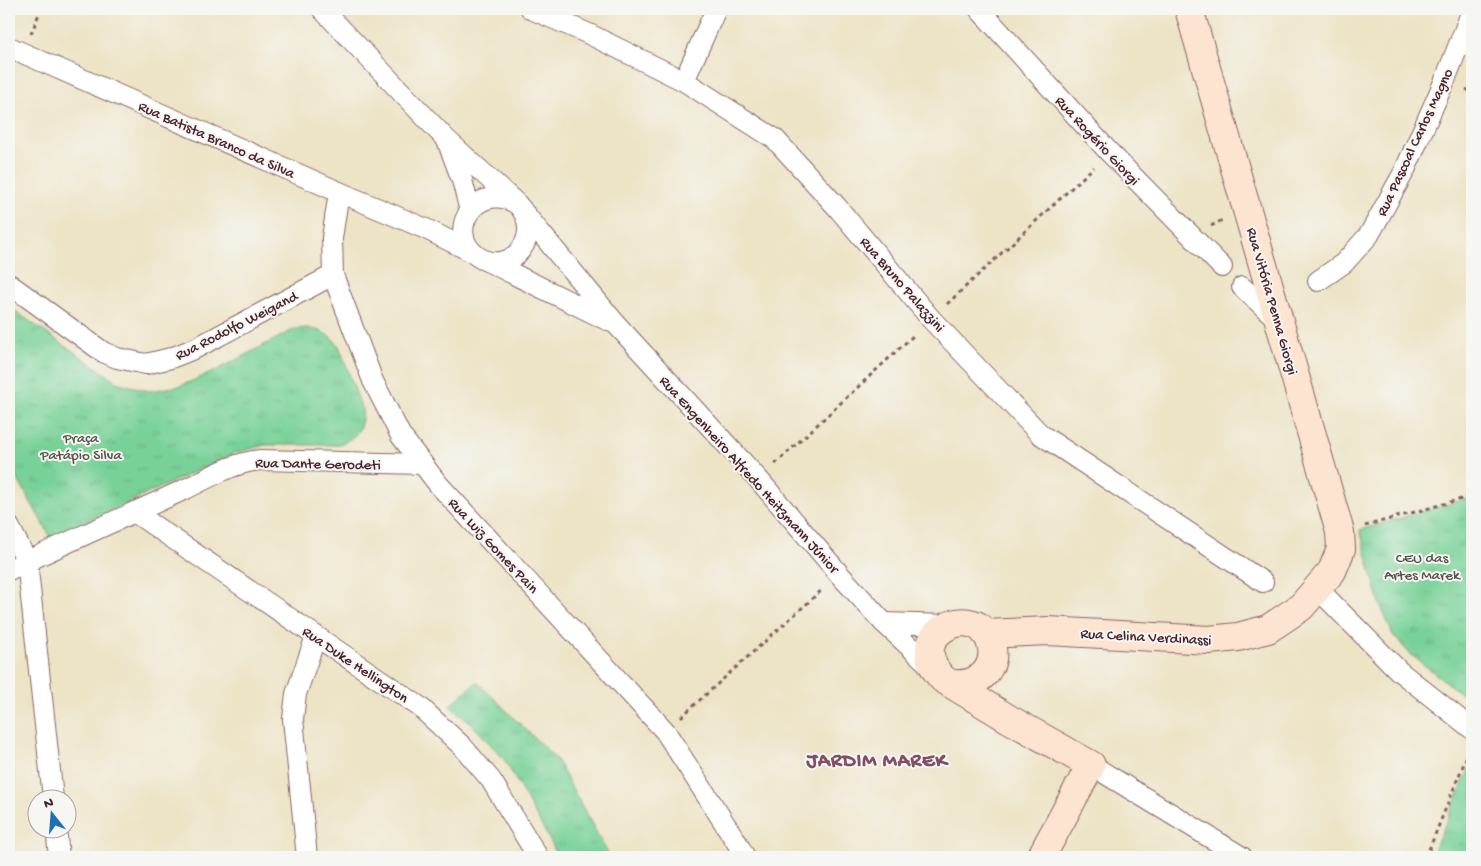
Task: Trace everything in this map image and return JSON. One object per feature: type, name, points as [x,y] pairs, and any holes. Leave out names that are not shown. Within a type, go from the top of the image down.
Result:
[{"type":"street","name":"Rua Engenheiro Alfredo Heitzmann Júnior","points":[[324,9],[446,139],[521,209],[616,324],[759,480],[840,575],[884,623],[944,678],[1009,719],[1091,765],[1242,857]]},
{"type":"street","name":"Rua Bruno Palazzini","points":[[531,9],[589,34],[684,81],[775,139],[837,206],[931,318],[1040,434],[1263,582]]},
{"type":"street","points":[[684,81],[716,9]]},
{"type":"street","name":"Rua Rogério Giorgi","points":[[979,9],[1109,152],[1222,267]]},
{"type":"street","name":"Rua Vitória Penna Giorgi","points":[[1189,9],[1340,532],[1341,549],[1332,571],[1318,588]]},
{"type":"street","name":"Rua Pascoal Carlos Magno","points":[[1318,281],[1344,263],[1369,235],[1404,172],[1472,11]]},
{"type":"street","name":"Rua Batista Branco da Silva","points":[[9,47],[426,229],[478,256]]},
{"type":"street","name":"Rua Engenheiro Alfredo Heitzmann Júnior","points":[[446,139],[470,211]]},
{"type":"street","name":"Rua Luiz Gomes Pain","points":[[339,192],[332,238],[333,275],[373,381],[401,436],[444,490],[666,731],[745,857]]},
{"type":"street","points":[[488,198],[503,198],[521,209],[527,220],[528,233],[527,240],[520,251],[510,259],[503,261],[490,261],[478,256],[465,239],[464,230],[466,218],[474,205],[488,198]]},
{"type":"street","name":"Rua Batista Branco da Silva","points":[[426,229],[464,230]]},
{"type":"street","name":"Rua Engenheiro Alfredo Heitzmann Júnior","points":[[478,256],[589,309],[616,324]]},
{"type":"street","name":"Rua Rodolfo Weigand","points":[[9,284],[104,352],[126,360],[146,364],[171,358],[196,348],[333,275]]},
{"type":"street","points":[[1242,287],[1279,321]]},
{"type":"street","name":"Rua Dante Gerodeti","points":[[9,570],[228,467],[243,462],[260,460],[423,464]]},
{"type":"street","name":"Rua Duke Hellington","points":[[134,512],[420,707],[463,747],[491,780],[538,857]]},
{"type":"street","points":[[9,526],[27,561],[52,788]]},
{"type":"street","points":[[1318,588],[1399,671],[1472,729]]},
{"type":"street","name":"Rua Celina Verdinassi","points":[[989,641],[1048,631],[1209,640],[1238,637],[1268,629],[1301,607],[1318,588]]},
{"type":"street","points":[[884,623],[948,624],[956,622],[973,624],[989,641],[993,657],[985,674],[978,680],[960,685],[944,678],[932,665],[930,655],[934,637],[948,624]]},
{"type":"street","points":[[307,857],[293,719],[296,694],[316,636]]},
{"type":"street","name":"Rua Engenheiro Alfredo Heitzmann Júnior","points":[[985,674],[987,700],[1009,719]]},
{"type":"street","points":[[1041,857],[1091,765]]},
{"type":"street","points":[[57,838],[59,857]]},
{"type":"path","points":[[759,480],[1109,152]]},
{"type":"path","points":[[1190,236],[1246,209]]},
{"type":"path","points":[[1340,532],[1472,496]]},
{"type":"path","points":[[666,731],[828,585]]},
{"type":"path","points":[[1426,857],[1472,745]]},
{"type":"green space","name":"Praça Patápio Silva","points":[[9,307],[119,383],[149,391],[180,386],[211,373],[295,329],[307,328],[320,331],[331,337],[339,346],[362,409],[359,428],[348,440],[335,445],[265,445],[235,453],[51,538],[9,464]]},
{"type":"green space","name":"CEU das Artes Marek","points":[[1472,497],[1472,702],[1410,654],[1393,635],[1380,604],[1360,530]]},
{"type":"green space","points":[[477,682],[556,759],[610,857],[556,857],[553,846],[504,759],[468,720],[449,706]]},
{"type":"green space","points":[[1472,762],[1472,857],[1431,857]]},
{"type":"district","name":"JARDIM MAREK","points":[[877,759]]}]
